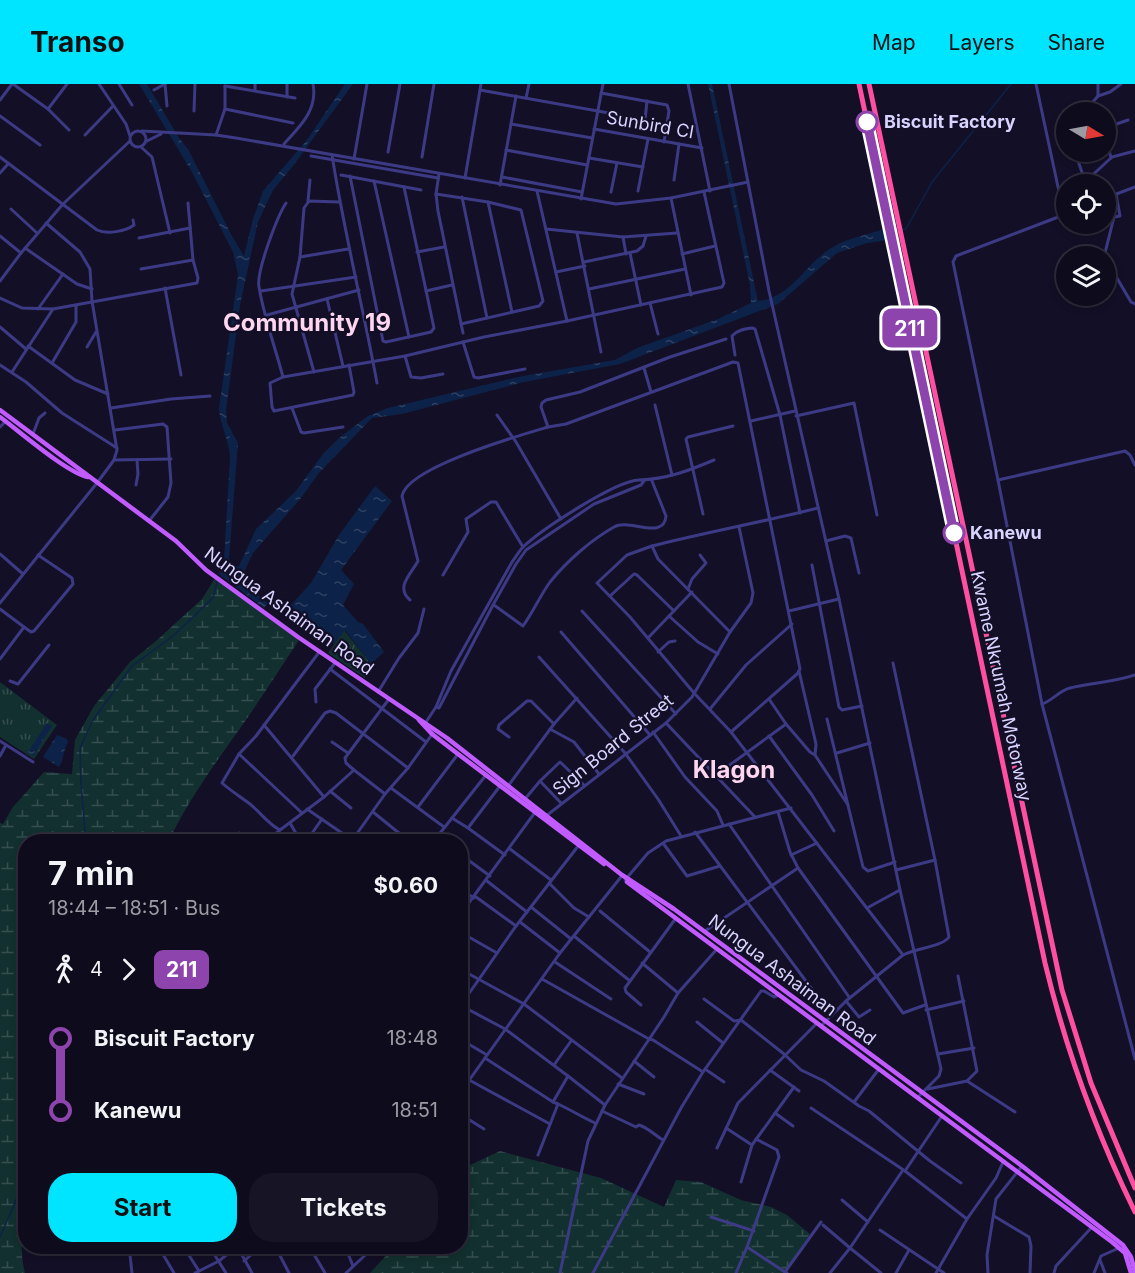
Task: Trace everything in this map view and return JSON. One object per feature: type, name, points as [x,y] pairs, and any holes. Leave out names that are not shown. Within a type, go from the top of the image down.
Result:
[{"type":"highway","name":"Kwame Nkrumah Motorway","points":[[859,84],[1044,963],[1070,1057],[1115,1171],[1135,1212]]},
{"type":"highway","name":"Kwame Nkrumah Motorway","points":[[869,84],[1062,990],[1091,1083],[1135,1188]]},
{"type":"main road","name":"Nungua Ashaiman Road","points":[[0,410],[82,473]]},
{"type":"main road","name":"Nungua Ashaiman Road","points":[[0,417],[149,521],[176,541],[206,570],[419,720],[525,799],[536,811]]},
{"type":"main road","name":"Nungua Ashaiman Road","points":[[419,720],[426,722],[458,754],[500,786],[879,1069],[1022,1166],[1123,1245],[1131,1257],[1133,1272]]},
{"type":"main road","name":"Nungua Ashaiman Road","points":[[544,817],[624,878],[705,932],[825,1020],[920,1095],[942,1116],[1119,1248],[1128,1258],[1133,1272]]},
{"type":"street","points":[[0,100],[12,84],[48,109],[69,130]]},
{"type":"street","points":[[48,109],[67,84]]},
{"type":"street","points":[[99,84],[126,124],[130,139],[135,146]]},
{"type":"street","points":[[119,84],[132,105]]},
{"type":"street","points":[[154,90],[165,84],[167,105]]},
{"type":"street","points":[[194,111],[195,84]]},
{"type":"street","points":[[255,84],[255,90]]},
{"type":"street","points":[[287,97],[288,84]]},
{"type":"street","points":[[284,145],[309,112],[314,101],[313,84]]},
{"type":"street","points":[[354,159],[367,84]]},
{"type":"street","points":[[388,152],[400,84]]},
{"type":"street","points":[[422,157],[435,84]]},
{"type":"street","points":[[465,178],[482,84]]},
{"type":"street","points":[[526,98],[529,84]]},
{"type":"street","points":[[581,199],[603,84]]},
{"type":"street","points":[[688,84],[710,191]]},
{"type":"street","points":[[729,84],[769,291],[819,508],[900,890],[938,1054],[940,1074],[920,1095]]},
{"type":"street","points":[[1098,84],[1098,96]]},
{"type":"street","points":[[1093,102],[1098,96],[1110,92],[1121,84]]},
{"type":"street","points":[[216,135],[225,109],[225,85],[295,98]]},
{"type":"street","points":[[1036,86],[1056,175]]},
{"type":"street","points":[[480,90],[621,115]]},
{"type":"street","points":[[601,93],[665,104],[669,107],[664,142]]},
{"type":"street","points":[[500,185],[516,96]]},
{"type":"street","points":[[645,120],[647,101]]},
{"type":"street","points":[[85,135],[113,106]]},
{"type":"street","points":[[225,109],[293,123]]},
{"type":"street","points":[[0,116],[40,145]]},
{"type":"street","points":[[1116,124],[1128,120]]},
{"type":"street","points":[[126,124],[146,135],[147,141]]},
{"type":"street","points":[[511,124],[592,138]]},
{"type":"street","name":"Sunbird Cl","points":[[594,129],[702,148]]},
{"type":"street","points":[[0,281],[21,252],[63,204],[123,148],[133,132],[140,131],[162,134],[216,135],[284,145],[332,157],[438,176],[465,178],[622,204],[670,198],[748,182]]},
{"type":"street","points":[[141,147],[151,137],[162,134]]},
{"type":"street","points":[[638,190],[648,139]]},
{"type":"street","points":[[674,180],[679,144]]},
{"type":"street","points":[[123,148],[141,147],[152,157],[170,233]]},
{"type":"street","points":[[507,150],[587,165]]},
{"type":"street","points":[[1116,157],[1135,151]]},
{"type":"street","points":[[0,156],[103,233],[131,228],[134,225],[133,220]]},
{"type":"street","points":[[311,156],[354,159],[438,176]]},
{"type":"street","points":[[332,157],[377,383]]},
{"type":"street","points":[[589,158],[643,167]]},
{"type":"street","points":[[1095,174],[1107,162]]},
{"type":"street","points":[[611,192],[617,163]]},
{"type":"street","points":[[0,173],[8,164]]},
{"type":"street","points":[[341,175],[421,190]]},
{"type":"street","points":[[351,176],[383,341],[389,342],[434,331],[404,187]]},
{"type":"street","points":[[438,176],[436,194],[444,247],[463,333]]},
{"type":"street","points":[[502,177],[582,192]]},
{"type":"street","points":[[310,180],[308,201],[304,208],[300,257],[292,294],[314,372]]},
{"type":"street","points":[[375,181],[409,337]]},
{"type":"street","points":[[1116,217],[1120,216],[1116,194],[1135,187]]},
{"type":"street","points":[[537,191],[567,321]]},
{"type":"street","points":[[349,365],[353,395],[272,410],[270,383],[283,377],[373,360],[405,356],[720,288],[723,286],[704,192]]},
{"type":"street","points":[[436,194],[519,209],[523,213],[543,301],[539,306],[461,324]]},
{"type":"street","points":[[462,197],[487,318]]},
{"type":"street","points":[[670,198],[691,295]]},
{"type":"street","points":[[308,201],[334,204],[340,202]]},
{"type":"street","points":[[488,202],[512,312]]},
{"type":"street","points":[[0,298],[17,306],[53,309],[197,283],[189,203]]},
{"type":"street","points":[[283,377],[259,287],[267,250],[278,216],[286,203]]},
{"type":"street","points":[[12,209],[37,233]]},
{"type":"street","points":[[1056,218],[953,259],[1042,704],[1135,1059]]},
{"type":"street","points":[[0,603],[97,483],[114,460],[117,448],[92,301],[90,269],[80,252],[46,223]]},
{"type":"street","points":[[139,238],[190,228]]},
{"type":"street","points":[[546,229],[623,237],[678,233]]},
{"type":"street","points":[[577,233],[601,352]]},
{"type":"street","points":[[1110,234],[1105,252],[1111,268],[1131,302],[1135,304]]},
{"type":"street","points":[[0,236],[21,252]]},
{"type":"street","points":[[556,272],[640,249],[646,236]]},
{"type":"street","points":[[623,237],[636,279],[641,305]]},
{"type":"street","points":[[682,254],[716,246]]},
{"type":"street","points":[[417,252],[444,247]]},
{"type":"street","points":[[25,248],[77,284],[92,289]]},
{"type":"street","points":[[300,257],[349,249]]},
{"type":"street","points":[[141,269],[193,260]]},
{"type":"street","points":[[590,289],[685,269]]},
{"type":"street","points":[[38,309],[63,274]]},
{"type":"street","points":[[261,291],[357,278]]},
{"type":"street","points":[[426,291],[452,285]]},
{"type":"street","points":[[165,288],[181,375]]},
{"type":"street","points":[[267,315],[359,290]]},
{"type":"street","points":[[327,298],[342,366]]},
{"type":"street","points":[[650,303],[658,334]]},
{"type":"street","points":[[52,364],[75,322],[76,306]]},
{"type":"street","points":[[12,372],[53,309]]},
{"type":"street","points":[[0,327],[83,385],[108,394]]},
{"type":"street","points":[[735,355],[732,336],[746,329],[754,329],[780,415],[800,513]]},
{"type":"street","points":[[87,347],[97,331]]},
{"type":"street","points":[[548,427],[541,407],[542,403],[580,392],[704,345],[726,339]]},
{"type":"street","points":[[463,342],[474,377],[525,369]]},
{"type":"street","points":[[405,356],[411,377],[421,378],[443,374]]},
{"type":"street","points":[[410,600],[404,595],[404,585],[418,561],[402,496],[405,489],[431,470],[476,449],[512,437],[576,421],[733,362],[738,363],[800,663],[799,671],[816,744],[815,755]]},
{"type":"street","points":[[0,365],[12,372],[62,413],[117,448]]},
{"type":"street","points":[[644,368],[651,392]]},
{"type":"street","points":[[111,408],[210,396]]},
{"type":"street","points":[[750,421],[854,403],[877,515]]},
{"type":"street","points":[[655,405],[672,476]]},
{"type":"street","points":[[292,408],[300,432],[304,434],[343,427]]},
{"type":"street","points":[[33,435],[39,418],[45,413]]},
{"type":"street","points":[[497,415],[561,519]]},
{"type":"street","points":[[0,427],[6,421]]},
{"type":"street","points":[[115,430],[165,424],[171,459],[171,483],[168,497],[149,521]]},
{"type":"street","points":[[703,514],[686,442],[688,437],[733,426]]},
{"type":"street","points":[[998,480],[1125,452],[1130,455],[1135,465]]},
{"type":"street","points":[[114,460],[171,459]]},
{"type":"street","points":[[136,485],[137,460]]},
{"type":"street","points":[[436,707],[440,708],[513,562],[525,549],[561,519],[599,496],[639,480],[652,481],[672,476],[714,460]]},
{"type":"street","points":[[525,549],[594,504],[644,481]]},
{"type":"street","points":[[492,604],[523,626],[549,583],[603,533],[623,523],[649,528],[658,528],[662,525],[666,516],[652,481]]},
{"type":"street","points":[[443,576],[468,532],[466,519],[490,502],[496,502],[525,549]]},
{"type":"street","points":[[819,508],[739,527],[694,534],[652,546],[627,555],[597,583],[731,732],[903,955]]},
{"type":"street","name":"Sign Board Street","points":[[544,817],[666,723],[694,693],[730,632],[749,608],[753,597],[739,527]]},
{"type":"street","points":[[826,541],[845,536],[851,538],[859,573]]},
{"type":"street","points":[[652,546],[658,558],[730,632]]},
{"type":"street","points":[[0,555],[23,574]]},
{"type":"street","points":[[0,609],[34,632],[74,582],[72,578],[38,555]]},
{"type":"street","points":[[688,589],[695,575],[706,563],[700,555]]},
{"type":"street","points":[[812,565],[839,707],[845,710],[862,706]]},
{"type":"street","points":[[610,596],[634,574],[674,610]]},
{"type":"street","points":[[648,639],[692,592]]},
{"type":"street","points":[[789,611],[839,599]]},
{"type":"street","points":[[426,722],[436,707],[452,671],[492,604]]},
{"type":"street","points":[[378,692],[418,633],[424,609]]},
{"type":"street","points":[[582,611],[676,714]]},
{"type":"street","points":[[669,616],[699,642],[718,654]]},
{"type":"street","points":[[710,710],[746,665],[792,624]]},
{"type":"street","points":[[0,659],[24,627]]},
{"type":"street","points":[[561,632],[717,811],[723,825]]},
{"type":"street","points":[[658,652],[669,642],[675,641]]},
{"type":"street","points":[[10,681],[18,684],[50,645]]},
{"type":"street","points":[[280,830],[273,827],[268,819],[222,783],[238,754],[320,651]]},
{"type":"street","points":[[539,657],[626,753],[681,836]]},
{"type":"street","points":[[316,702],[315,689],[336,662]]},
{"type":"street","points":[[717,1148],[738,1103],[784,1054],[903,955],[945,942],[949,937],[893,663]]},
{"type":"street","points":[[330,669],[426,742]]},
{"type":"street","points":[[452,671],[456,674]]},
{"type":"street","points":[[731,732],[799,671]]},
{"type":"street","points":[[1042,704],[1067,688],[1135,675]]},
{"type":"street","points":[[508,786],[550,729],[577,698]]},
{"type":"street","points":[[385,794],[344,761],[389,699]]},
{"type":"street","points":[[769,699],[786,724],[815,755],[849,807]]},
{"type":"street","points":[[509,737],[498,727],[527,700],[531,701],[554,724]]},
{"type":"street","points":[[292,756],[325,713],[330,711],[336,713],[408,768]]},
{"type":"street","points":[[827,719],[864,869],[868,871],[895,862]]},
{"type":"street","points":[[666,723],[755,817]]},
{"type":"street","points":[[264,724],[324,796]]},
{"type":"street","points":[[716,775],[786,724]]},
{"type":"street","points":[[550,729],[574,742],[598,774]]},
{"type":"street","points":[[357,834],[434,731]]},
{"type":"street","points":[[769,736],[812,795],[834,831]]},
{"type":"street","points":[[0,741],[33,762]]},
{"type":"street","points":[[332,742],[348,753]]},
{"type":"street","points":[[837,753],[870,743]]},
{"type":"street","points":[[0,756],[6,745]]},
{"type":"street","points":[[238,754],[302,813]]},
{"type":"street","points":[[418,807],[458,754]]},
{"type":"street","points":[[525,799],[560,762],[584,785]]},
{"type":"street","points":[[275,834],[354,770]]},
{"type":"street","points":[[439,834],[486,775]]},
{"type":"street","points":[[540,781],[561,803]]},
{"type":"street","points":[[468,828],[500,786]]},
{"type":"street","points":[[391,788],[444,827]]},
{"type":"street","points":[[330,791],[351,808]]},
{"type":"street","points":[[550,1124],[469,1081],[560,953],[624,878],[648,854],[663,843],[695,832],[791,808]]},
{"type":"street","points":[[307,809],[344,834]]},
{"type":"street","points":[[468,905],[536,811]]},
{"type":"street","points":[[373,812],[400,834]]},
{"type":"street","points":[[778,812],[791,855],[798,868],[903,1013],[963,1001]]},
{"type":"street","points":[[452,817],[505,855]]},
{"type":"street","points":[[312,834],[322,819]]},
{"type":"street","points":[[290,823],[296,834]]},
{"type":"street","points":[[729,824],[850,998]]},
{"type":"street","points":[[695,832],[814,992]]},
{"type":"street","points":[[663,843],[687,876],[720,866]]},
{"type":"street","points":[[791,855],[817,843]]},
{"type":"street","points":[[468,994],[516,926],[579,845]]},
{"type":"street","points":[[510,849],[550,882],[574,908],[589,917]]},
{"type":"street","points":[[468,860],[490,876]]},
{"type":"street","points":[[896,870],[935,860]]},
{"type":"street","points":[[705,932],[798,868]]},
{"type":"street","points":[[487,881],[527,912]]},
{"type":"street","points":[[867,908],[900,890]]},
{"type":"street","points":[[468,893],[516,926]]},
{"type":"street","points":[[531,907],[630,981]]},
{"type":"street","points":[[600,911],[650,952]]},
{"type":"street","points":[[641,1005],[626,992],[625,988],[676,918]]},
{"type":"street","points":[[520,922],[560,953]]},
{"type":"street","points":[[468,937],[497,953]]},
{"type":"street","points":[[560,1273],[588,1141],[595,1123],[678,993],[717,949]]},
{"type":"street","points":[[555,962],[610,999]]},
{"type":"street","points":[[642,963],[678,993]]},
{"type":"street","points":[[468,974],[524,1004],[622,1078]]},
{"type":"street","points":[[928,1089],[967,1081],[977,1071],[958,976]]},
{"type":"street","points":[[542,979],[659,1043],[724,1082]]},
{"type":"street","points":[[593,1273],[636,1196],[663,1140],[723,1042],[760,991],[774,997],[779,995]]},
{"type":"street","points":[[704,999],[734,1021],[741,1020],[801,1070],[824,1081],[873,1114],[961,1183]]},
{"type":"street","points":[[846,1001],[859,1017],[870,1010]]},
{"type":"street","points":[[468,1009],[505,1029],[605,1105]]},
{"type":"street","points":[[697,1022],[723,1042]]},
{"type":"street","points":[[554,1065],[571,1041]]},
{"type":"street","points":[[468,1044],[553,1102],[595,1123]]},
{"type":"street","points":[[938,1054],[974,1048]]},
{"type":"street","points":[[634,1061],[654,1077]]},
{"type":"street","points":[[854,1102],[879,1069]]},
{"type":"street","points":[[770,1070],[799,1091]]},
{"type":"street","points":[[553,1102],[568,1076]]},
{"type":"street","points":[[967,1081],[1015,1112]]},
{"type":"street","points":[[618,1084],[644,1095]]},
{"type":"street","points":[[741,1182],[752,1145],[794,1087]]},
{"type":"street","points":[[538,1155],[558,1104]]},
{"type":"street","points":[[811,1108],[904,1171],[967,1219]]},
{"type":"street","points":[[602,1111],[636,1127],[639,1125],[650,1129],[663,1140]]},
{"type":"street","points":[[775,1113],[793,1126]]},
{"type":"street","points":[[830,1273],[942,1116]]},
{"type":"street","points":[[468,1118],[484,1129]]},
{"type":"street","points":[[726,1128],[752,1145]]},
{"type":"street","points":[[736,1273],[754,1231],[779,1157],[777,1150],[756,1139]]},
{"type":"street","points":[[937,1272],[967,1219],[996,1178],[1004,1161]]},
{"type":"street","points":[[988,1273],[987,1255],[996,1199],[1022,1166]]},
{"type":"street","points":[[842,1200],[868,1222]]},
{"type":"street","points":[[994,1216],[1029,1237],[1030,1273]]},
{"type":"street","points":[[711,1217],[754,1231]]},
{"type":"street","points":[[747,1247],[786,1272],[822,1224],[881,1273]]},
{"type":"street","points":[[1054,1273],[1056,1266],[1092,1227]]},
{"type":"street","points":[[880,1230],[937,1272],[944,1273]]},
{"type":"street","points":[[1094,1273],[1099,1258],[1119,1248]]},
{"type":"street","points":[[896,1273],[909,1250]]},
{"type":"street","points":[[130,1254],[132,1273]]},
{"type":"street","points":[[163,1254],[174,1273]]},
{"type":"street","points":[[188,1254],[199,1271]]},
{"type":"street","points":[[214,1254],[226,1273]]},
{"type":"street","points":[[195,1273],[227,1254]]},
{"type":"street","points":[[241,1254],[252,1273]]},
{"type":"street","points":[[244,1261],[252,1254]]},
{"type":"street","points":[[279,1254],[289,1273]]},
{"type":"street","points":[[314,1254],[325,1273]]},
{"type":"street","points":[[348,1254],[353,1266]]},
{"type":"street","points":[[346,1273],[366,1254]]},
{"type":"street","points":[[1099,1258],[1105,1273]]},
{"type":"green space","points":[[215,578],[299,640],[216,762],[172,834],[18,834],[18,1254],[22,1254],[25,1273],[0,1273],[0,823],[3,824],[13,807],[44,772],[72,774],[75,740],[94,706],[130,662],[202,599]]},
{"type":"green space","points":[[344,630],[371,664],[365,678],[328,653]]},
{"type":"green space","points":[[0,682],[57,725],[34,759],[0,737]]},
{"type":"green space","points":[[500,1151],[601,1178],[664,1207],[676,1180],[701,1182],[741,1200],[771,1207],[787,1215],[810,1234],[784,1273],[370,1273],[388,1254],[468,1254],[468,1166]]},
{"type":"water","points":[[139,84],[147,84],[188,149],[244,256],[263,191],[306,141],[345,84],[353,84],[273,190],[258,222],[240,305],[226,410],[227,423],[238,443],[229,559],[235,567],[239,566],[256,529],[295,492],[323,454],[339,438],[368,416],[388,408],[523,376],[615,360],[637,348],[718,319],[751,303],[750,285],[708,84],[712,84],[758,301],[770,298],[790,287],[815,261],[839,244],[886,228],[889,240],[867,243],[837,253],[778,304],[620,364],[524,382],[402,414],[372,418],[318,474],[301,498],[253,553],[242,581],[268,603],[264,608],[219,574],[224,561],[230,457],[219,408],[238,275],[233,252],[193,174]]},
{"type":"water","points":[[375,486],[392,501],[341,570],[354,584],[343,605],[358,622],[363,624],[384,652],[371,664],[345,630],[334,644],[290,606],[311,583],[339,535]]},
{"type":"water","points":[[47,723],[52,726],[33,756],[28,752]]},
{"type":"water","points":[[57,735],[67,739],[68,742],[59,767],[43,757]]},
{"type":"waterway","points":[[892,232],[906,229],[932,182],[1011,84]]},
{"type":"waterway","points":[[85,834],[80,748],[93,720],[132,666],[173,636],[213,598],[217,582]]},
{"type":"waterway","points":[[0,1237],[18,1197]]},
{"type":"bus line","name":"211","points":[[867,122],[954,533]]},
{"type":"place","name":"Biscuit Factory","points":[[867,122]]},
{"type":"place","name":"Kanewu","points":[[954,533]]},
{"type":"district","name":"Community 19","points":[[307,323]]},
{"type":"district","name":"Klagon","points":[[734,770]]}]
